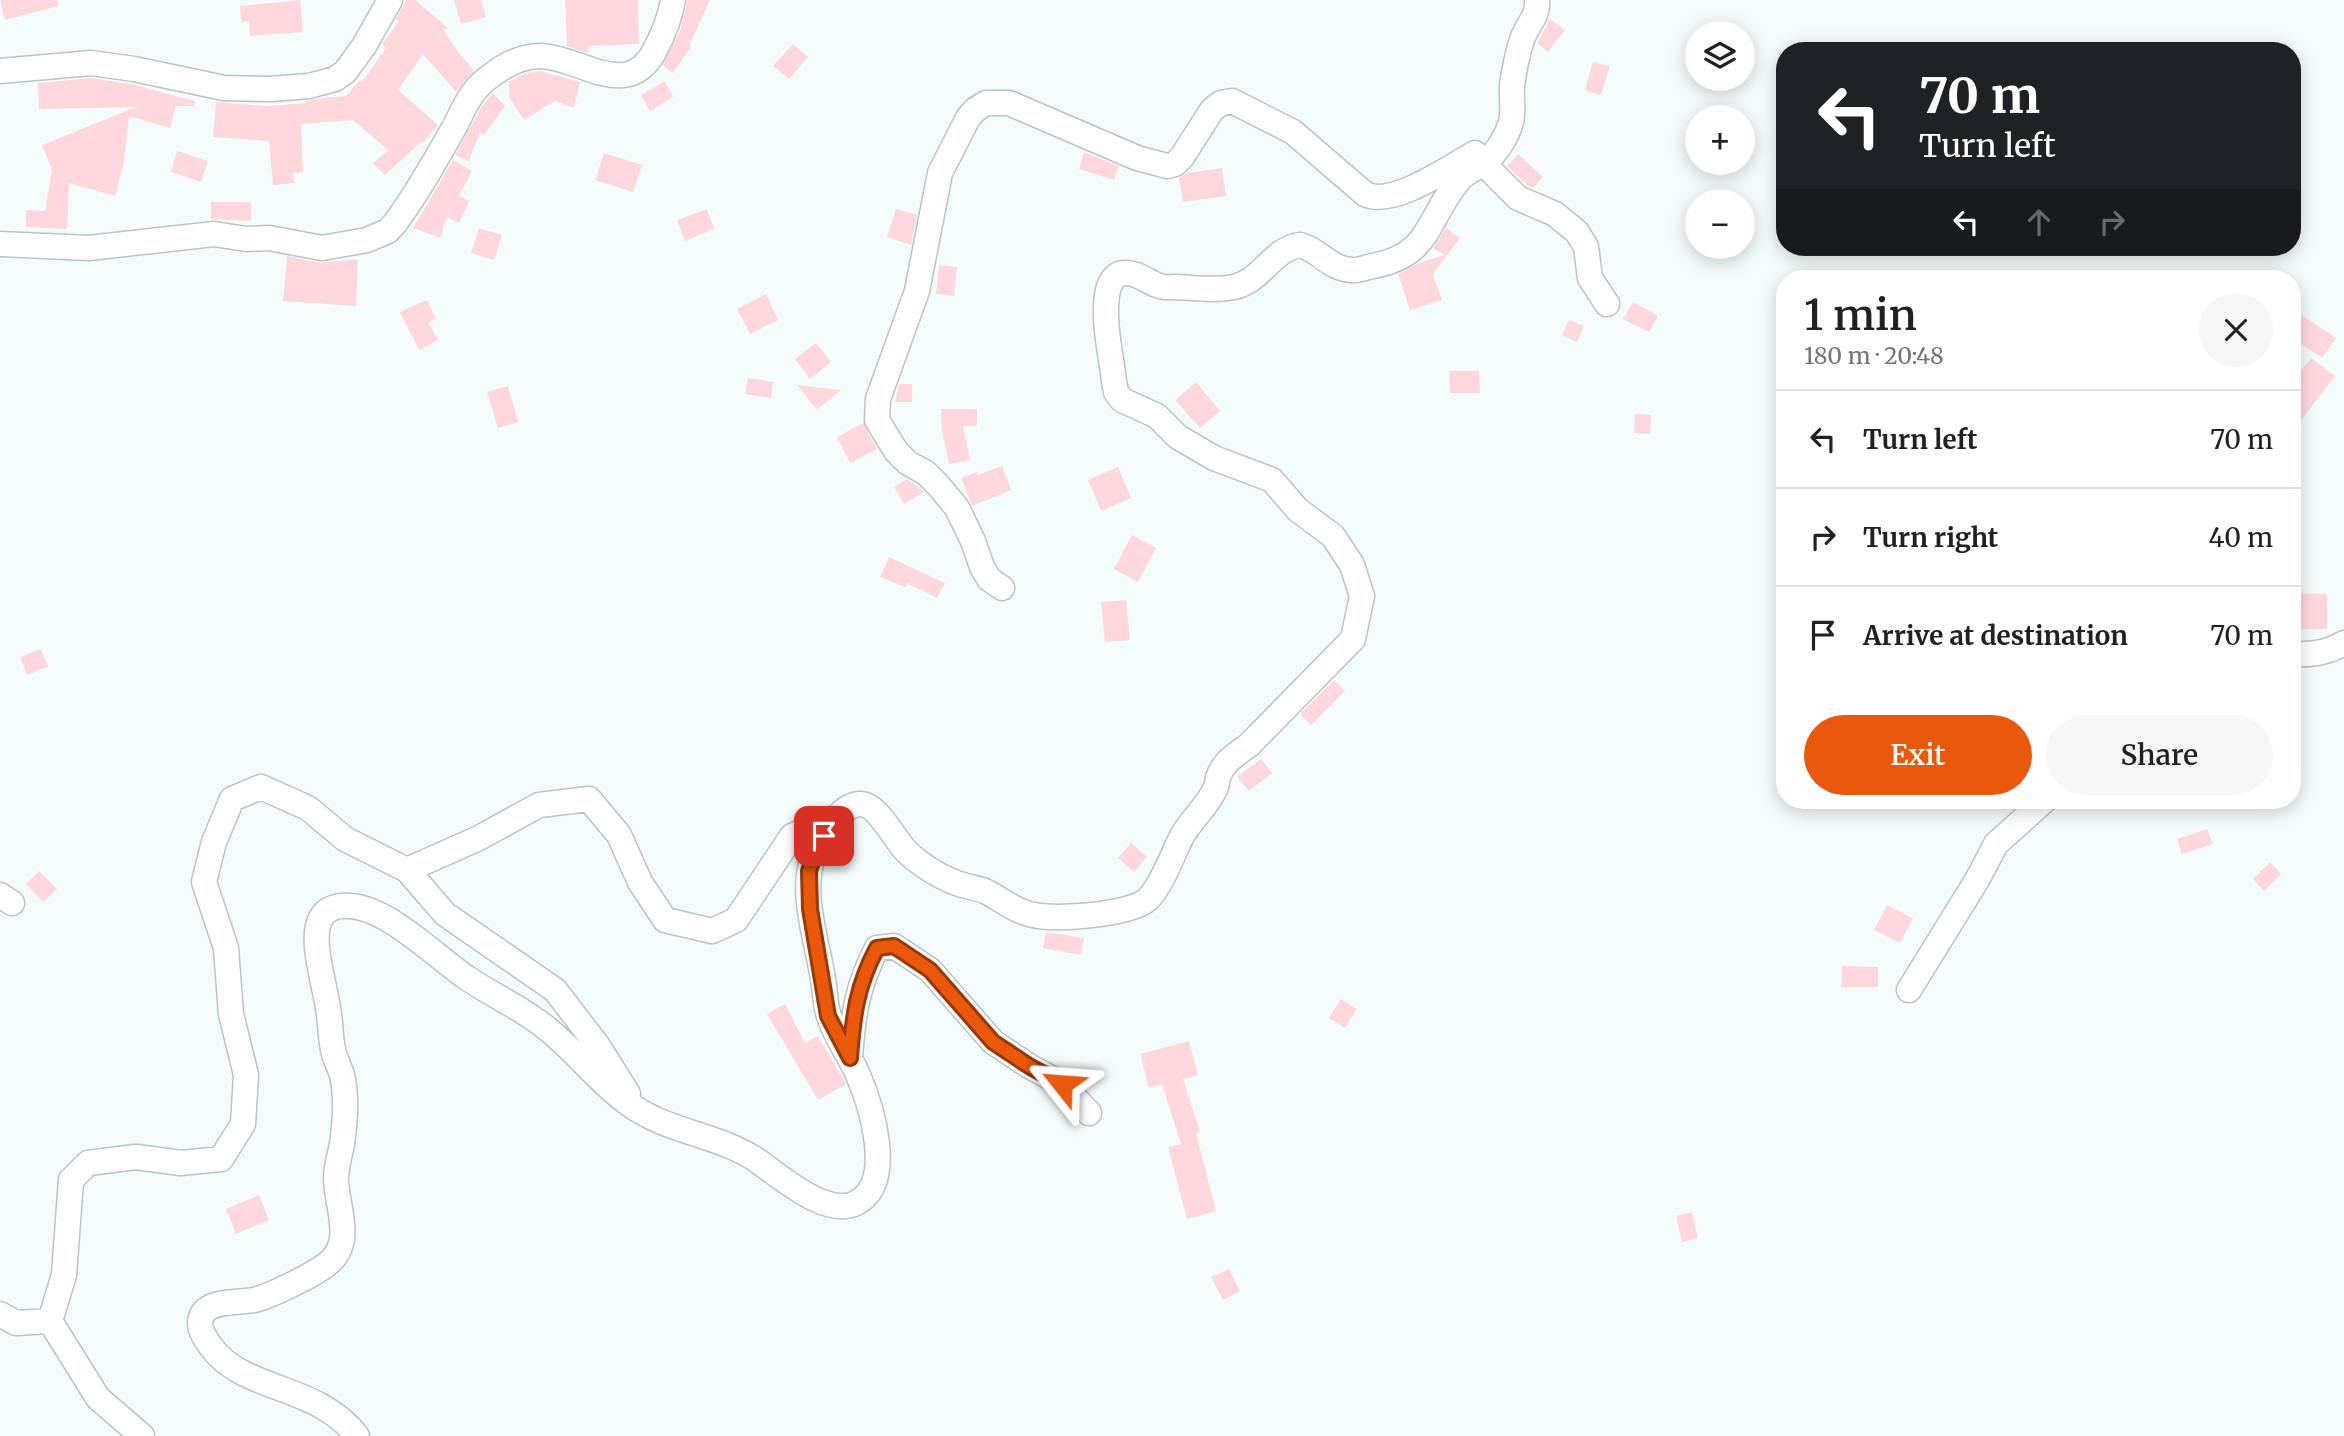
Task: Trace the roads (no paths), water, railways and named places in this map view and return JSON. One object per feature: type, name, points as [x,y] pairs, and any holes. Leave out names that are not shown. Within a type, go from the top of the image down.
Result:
[{"type":"street","points":[[0,71],[90,63],[134,69],[223,88],[271,89],[309,86],[335,79],[345,72],[364,46],[390,0]]},
{"type":"street","points":[[0,244],[89,248],[214,234],[246,239],[269,238],[322,248],[368,240],[388,231],[402,214],[456,124],[464,105],[489,76],[507,64],[539,56],[619,76],[631,75],[650,60],[666,30],[673,0]]},
{"type":"street","points":[[407,870],[479,838],[539,805],[589,799],[619,835],[640,882],[665,920],[712,931],[736,920],[792,836],[839,816],[859,804],[867,804],[877,813],[903,849],[919,861],[953,882],[985,891],[1000,902],[1028,913],[1051,916],[1112,913],[1136,908],[1148,900],[1185,831],[1215,789],[1228,760],[1249,745],[1353,639],[1362,596],[1352,565],[1343,548],[1326,529],[1297,510],[1278,484],[1214,458],[1178,437],[1157,416],[1122,400],[1116,392],[1114,381],[1106,311],[1109,285],[1115,277],[1125,272],[1161,287],[1205,290],[1237,286],[1260,274],[1286,248],[1300,245],[1317,253],[1328,264],[1353,271],[1393,262],[1405,256],[1417,246],[1460,179],[1494,153],[1507,130],[1511,122],[1512,86],[1520,44],[1527,26],[1535,18],[1537,0]]},
{"type":"street","points":[[1002,588],[989,579],[982,567],[957,508],[926,473],[908,463],[896,451],[877,420],[878,399],[917,291],[940,173],[968,118],[975,110],[986,103],[1019,106],[1070,131],[1167,166],[1175,164],[1182,157],[1212,110],[1221,103],[1232,101],[1293,132],[1365,194],[1380,198],[1415,186],[1485,147],[1507,130]]},
{"type":"street","points":[[1486,161],[1491,171],[1518,198],[1555,214],[1577,232],[1586,247],[1590,278],[1607,304]]},
{"type":"street","points":[[2301,654],[2325,652],[2344,643]]},
{"type":"street","points":[[142,1436],[98,1398],[50,1321],[64,1275],[71,1180],[88,1163],[136,1157],[181,1163],[221,1159],[243,1124],[246,1075],[231,1014],[226,948],[204,882],[214,842],[232,799],[261,787],[308,808],[345,839],[407,870],[446,914],[555,990],[598,1046],[638,1110]]},
{"type":"street","points":[[1909,990],[1977,880],[1996,844],[2035,809]]},
{"type":"street","points":[[357,1436],[338,1414],[321,1404],[246,1375],[219,1358],[203,1335],[200,1325],[201,1316],[209,1308],[236,1301],[252,1301],[272,1293],[326,1265],[340,1247],[343,1220],[336,1174],[342,1142],[344,1106],[342,1074],[334,1055],[328,1003],[320,972],[318,931],[324,912],[336,906],[350,906],[381,913],[474,983],[549,1029],[604,1084],[638,1110],[672,1127],[694,1132],[751,1156],[815,1199],[835,1206],[852,1206],[864,1198],[873,1185],[878,1166],[873,1119],[850,1058],[828,1016],[810,909],[809,882],[809,871],[817,847],[839,816]]},
{"type":"street","points":[[850,1058],[853,1016],[864,973],[877,948],[894,946],[930,970],[993,1042],[1062,1084],[1089,1113]]},
{"type":"street","points":[[0,1314],[16,1323],[50,1321]]}]
